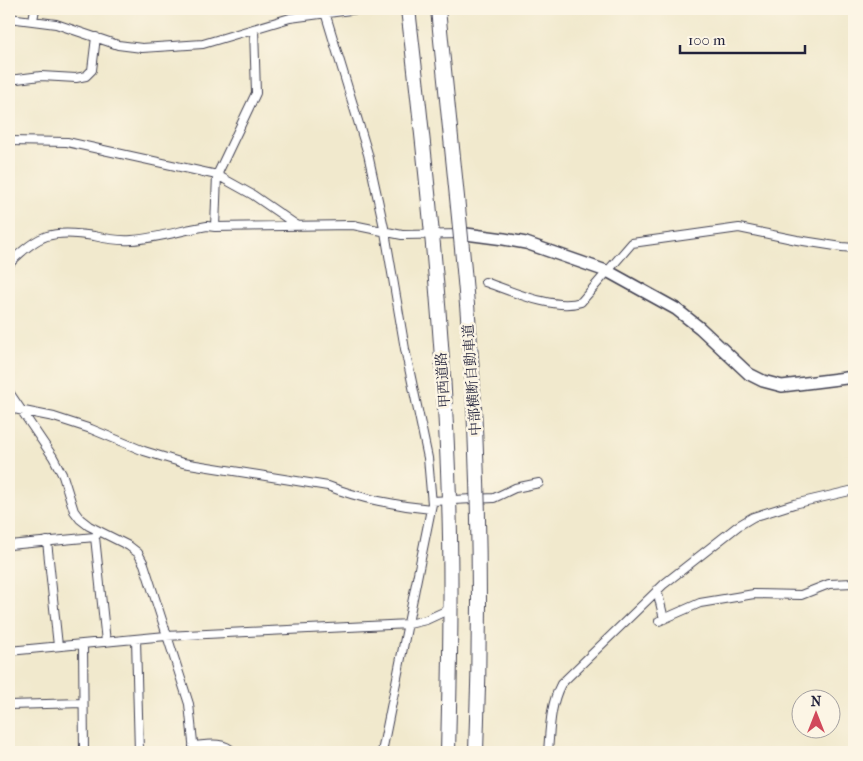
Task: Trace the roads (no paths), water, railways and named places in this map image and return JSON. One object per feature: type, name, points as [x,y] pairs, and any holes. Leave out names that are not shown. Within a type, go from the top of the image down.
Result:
[{"type":"highway","name":"甲西道路","points":[[408,9],[432,234],[450,500],[448,752]]},
{"type":"highway","name":"中部横断自動車道","points":[[431,9],[462,327],[469,450],[472,589],[469,752]]},
{"type":"highway","name":"中部横断自動車道","points":[[438,9],[468,326],[476,452],[480,589],[476,752]]},
{"type":"highway","points":[[444,9],[475,347],[483,499],[485,605],[481,752]]},
{"type":"street","points":[[33,20],[35,9]]},
{"type":"street","points":[[9,18],[56,24],[126,46],[142,48],[203,44],[290,18],[325,11],[358,9]]},
{"type":"street","points":[[325,11],[368,154],[385,232],[405,349],[428,458],[431,505],[409,624],[382,752]]},
{"type":"street","points":[[215,227],[218,175],[256,93],[254,29]]},
{"type":"street","points":[[9,80],[41,76],[76,78],[86,76],[92,70],[96,37]]},
{"type":"street","points":[[9,141],[68,142],[218,175],[253,195],[298,226]]},
{"type":"street","points":[[9,264],[24,248],[38,239],[54,234],[70,233],[113,240],[133,240],[207,226],[353,226],[402,234],[466,234],[504,238],[526,243],[609,272],[676,310],[700,328],[749,374],[763,381],[782,386],[854,377]]},
{"type":"street","points":[[486,282],[524,295],[571,305],[581,302],[609,272],[632,243],[739,228],[797,240],[854,248]]},
{"type":"street","points":[[9,392],[63,476],[74,511],[80,519],[97,534],[130,546],[138,553],[144,564],[189,704],[194,749],[220,745],[229,747],[233,752]]},
{"type":"street","points":[[9,408],[91,429],[144,452],[183,463],[328,486],[412,508],[450,500],[494,498],[515,488],[539,483]]},
{"type":"street","points":[[548,752],[552,711],[556,694],[561,684],[657,590],[738,526],[753,517],[794,504],[854,490]]},
{"type":"street","points":[[9,545],[97,534]]},
{"type":"street","points":[[97,534],[106,642]]},
{"type":"street","points":[[48,541],[58,646]]},
{"type":"street","points":[[657,590],[661,620],[700,603],[754,594],[801,595],[829,584],[854,583]]},
{"type":"street","points":[[9,642],[9,651],[166,636],[409,624],[426,620],[450,609]]},
{"type":"street","points":[[136,639],[139,752]]},
{"type":"street","points":[[82,644],[84,752]]},
{"type":"street","points":[[9,705],[83,702]]}]
